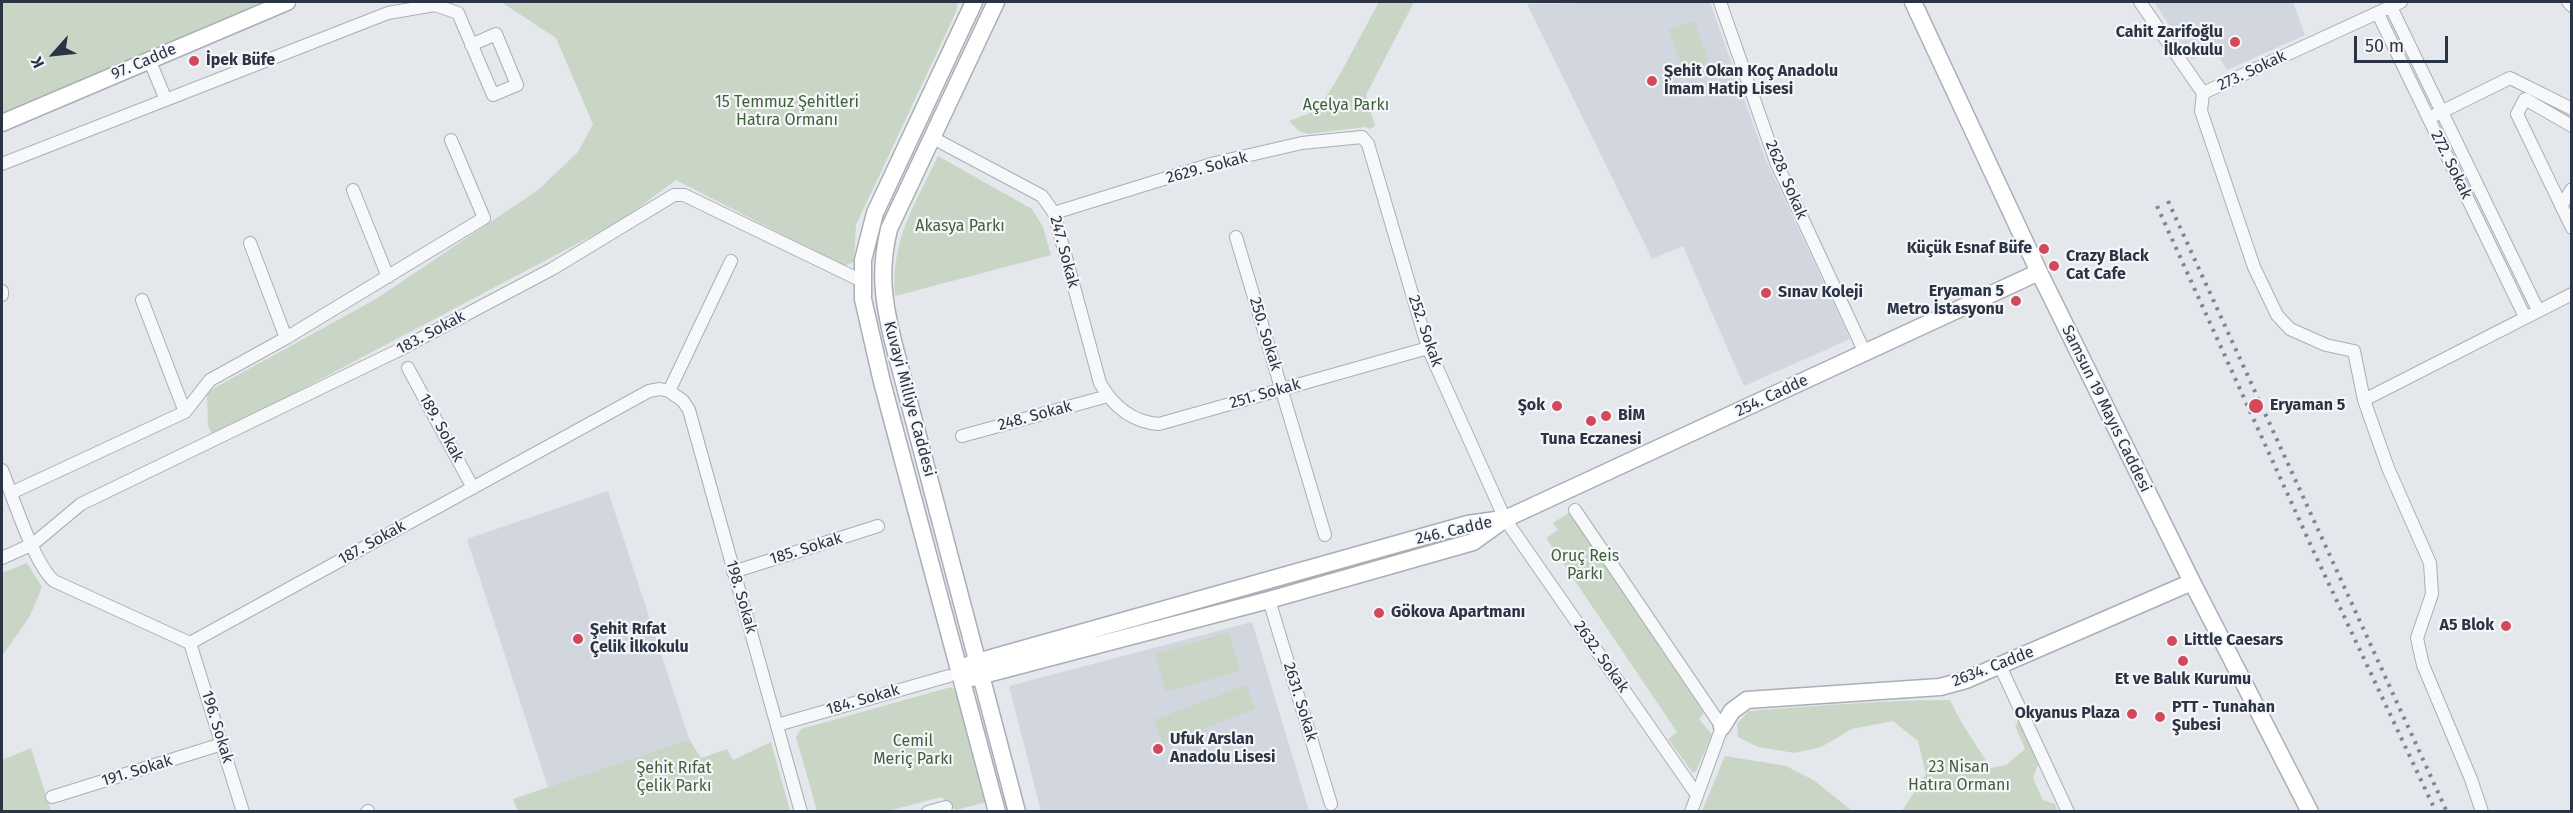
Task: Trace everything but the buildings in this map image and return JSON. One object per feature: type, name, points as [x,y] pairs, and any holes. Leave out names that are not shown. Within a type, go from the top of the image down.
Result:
[{"type":"street","name":"97. Cadde","points":[[2,123],[287,2]]},
{"type":"street","name":"Kuvayi Milliye Caddesi","points":[[974,2],[875,213],[867,238],[862,281],[863,299],[882,382],[958,674],[997,812]]},
{"type":"street","name":"Kuvayi Milliye Caddesi","points":[[996,2],[889,229],[883,254],[882,290],[893,341],[1017,812]]},
{"type":"street","name":"2628. Sokak","points":[[1720,2],[1776,162],[1865,352]]},
{"type":"street","name":"Samsun 19 Mayıs Caddesi","points":[[1913,2],[2039,273],[2192,582],[2310,812]]},
{"type":"street","name":"273. Sokak","points":[[2140,2],[2203,93],[2396,4]]},
{"type":"street","points":[[2568,2],[2571,6]]},
{"type":"street","name":"272. Sokak","points":[[2396,4],[2442,112],[2538,310]]},
{"type":"street","points":[[2,164],[388,13],[435,5],[458,13],[471,45],[493,95],[517,85],[495,34],[471,45]]},
{"type":"street","name":"272. Sokak","points":[[2378,14],[2525,317]]},
{"type":"street","points":[[149,59],[166,100]]},
{"type":"street","points":[[2429,119],[2510,78],[2571,109]]},
{"type":"street","points":[[2203,93],[2201,111],[2254,267],[2277,315],[2290,329],[2326,345],[2354,351],[2364,400],[2388,468],[2430,563],[2432,594],[2416,638],[2423,665],[2471,779],[2482,812]]},
{"type":"street","points":[[2571,126],[2525,99],[2517,114],[2571,228]]},
{"type":"street","name":"247. Sokak","points":[[931,137],[1042,196],[1054,213],[1094,363],[1108,396]]},
{"type":"street","name":"2629. Sokak","points":[[1054,213],[1215,163],[1302,143],[1362,137]]},
{"type":"street","name":"252. Sokak","points":[[1362,137],[1368,144],[1428,348],[1505,519]]},
{"type":"street","points":[[11,493],[185,412],[210,380],[286,338],[484,218],[451,140]]},
{"type":"street","points":[[2561,206],[2571,189]]},
{"type":"street","points":[[353,190],[387,277]]},
{"type":"street","name":"183. Sokak","points":[[2,558],[33,544],[81,504],[399,350],[552,269],[674,195],[684,195],[862,281]]},
{"type":"street","name":"250. Sokak","points":[[1236,237],[1324,535]]},
{"type":"street","points":[[250,243],[286,338]]},
{"type":"street","points":[[669,391],[730,261]]},
{"type":"street","name":"254. Cadde","points":[[1505,519],[2039,273]]},
{"type":"street","points":[[2364,400],[2571,294]]},
{"type":"street","points":[[142,300],[185,412]]},
{"type":"street","name":"251. Sokak","points":[[1108,396],[1129,415],[1149,423],[1160,424],[1428,348]]},
{"type":"street","name":"189. Sokak","points":[[408,368],[473,488]]},
{"type":"street","name":"187. Sokak","points":[[190,643],[649,391],[660,389],[669,391]]},
{"type":"street","name":"198. Sokak","points":[[669,391],[683,401],[689,410],[801,812]]},
{"type":"street","name":"248. Sokak","points":[[962,436],[1108,396]]},
{"type":"street","points":[[2,470],[43,569],[54,580],[190,643]]},
{"type":"street","points":[[1575,510],[1722,727],[1690,812]]},
{"type":"street","name":"246. Cadde","points":[[980,668],[1468,524],[1505,519]]},
{"type":"street","name":"246. Cadde","points":[[980,668],[1269,600],[1473,542],[1505,519]]},
{"type":"street","name":"2632. Sokak","points":[[1505,519],[1696,795]]},
{"type":"street","name":"185. Sokak","points":[[734,572],[878,526]]},
{"type":"street","name":"2634. Cadde","points":[[1722,727],[1732,711],[1747,700],[1940,687],[2000,666],[2192,582]]},
{"type":"street","name":"2631. Sokak","points":[[1269,600],[1331,804]]},
{"type":"street","name":"196. Sokak","points":[[190,643],[243,812]]},
{"type":"street","points":[[2000,666],[2068,812]]},
{"type":"street","points":[[958,674],[980,668]]},
{"type":"street","name":"184. Sokak","points":[[777,724],[958,674]]},
{"type":"street","name":"191. Sokak","points":[[52,797],[222,744]]},
{"type":"street","points":[[928,812],[946,807]]},
{"type":"shaded area","name":"Şehit Okan Koç Anadolu İmam Hatip Lisesi","points":[[1710,2],[1765,158],[1850,339],[1744,386],[1683,246],[1652,259],[1527,4]]},
{"type":"shaded area","name":"Cahit Zarifoğlu İlkokulu","points":[[2154,2],[2293,2],[2305,35],[2227,70],[2214,49],[2192,60]]},
{"type":"shaded area","name":"Şehit Rıfat Çelik İlkokulu","points":[[608,491],[689,739],[548,787],[467,539]]},
{"type":"shaded area","name":"Ufuk Arslan Anadolu Lisesi","points":[[1252,622],[1309,811],[1041,811],[1009,686]]},
{"type":"green space","points":[[2,2],[270,2],[2,115]]},
{"type":"green space","name":"15 Temmuz Şehitleri Hatıra Ormanı","points":[[501,2],[958,2],[956,12],[856,225],[854,262],[844,266],[676,180],[622,220],[213,436],[208,426],[207,392],[376,299],[538,190],[578,152],[593,124],[556,38]]},
{"type":"green space","name":"Açelya Parkı","points":[[1379,2],[1414,2],[1366,95],[1375,126],[1370,129],[1365,127],[1308,134],[1299,131],[1289,121],[1318,110]]},
{"type":"green space","points":[[1694,21],[1712,70],[1686,79],[1669,30]]},
{"type":"green space","name":"Akasya Parkı","points":[[938,156],[1032,209],[1043,227],[1051,255],[895,296],[894,276],[900,240]]},
{"type":"green space","name":"Oruç Reis Parkı","points":[[1569,513],[1704,713],[1699,719],[1712,735],[1693,773],[1668,739],[1677,732],[1546,538],[1558,530],[1553,523]]},
{"type":"green space","points":[[27,563],[42,587],[30,616],[2,656],[2,573]]},
{"type":"green space","points":[[1229,632],[1240,671],[1166,692],[1155,654]]},
{"type":"green space","points":[[1246,685],[1255,709],[1163,744],[1154,720]]},
{"type":"green space","name":"Cemil Meriç Parkı","points":[[951,687],[958,692],[986,802],[956,810],[941,797],[888,811],[817,811],[796,737],[801,729]]},
{"type":"green space","name":"23 Nisan Hatıra Ormanı","points":[[1950,700],[1991,768],[2006,765],[2025,749],[2015,725],[2020,720],[2038,765],[2033,778],[2043,800],[2055,804],[2057,811],[1902,811],[1926,774],[1918,741],[1893,721],[1852,729],[1821,747],[1795,753],[1758,747],[1738,737],[1737,724],[1749,711],[1875,702]]},
{"type":"green space","name":"Şehit Rıfat Çelik Parkı","points":[[689,739],[701,758],[727,749],[733,760],[771,742],[790,811],[518,811],[513,799]]},
{"type":"green space","points":[[31,748],[51,811],[2,811],[2,760]]},
{"type":"green space","points":[[1725,756],[1786,766],[1815,781],[1852,811],[1702,811]]},
{"type":"railway","points":[[2168,201],[2447,812]]},
{"type":"railway","points":[[2157,206],[2312,548],[2436,812]]},
{"type":"place","name":"Cahit Zarifoğlu İlkokulu","points":[[2235,42]]},
{"type":"place","name":"İpek Büfe","points":[[194,61]]},
{"type":"place","name":"Şehit Okan Koç Anadolu İmam Hatip Lisesi","points":[[1652,81]]},
{"type":"place","name":"Küçük Esnaf Büfe","points":[[2044,249]]},
{"type":"place","name":"Crazy Black Cat Cafe","points":[[2054,266]]},
{"type":"place","name":"Sınav Koleji","points":[[1766,293]]},
{"type":"place","name":"Eryaman 5 Metro İstasyonu","points":[[2016,301]]},
{"type":"place","name":"Şok","points":[[1557,406]]},
{"type":"place","name":"Eryaman 5","points":[[2256,406]]},
{"type":"place","name":"BİM","points":[[1606,416]]},
{"type":"place","name":"Tuna Eczanesi","points":[[1591,421]]},
{"type":"place","name":"Gökova Apartmanı","points":[[1379,613]]},
{"type":"place","name":"A5 Blok","points":[[2506,626]]},
{"type":"place","name":"Şehit Rıfat Çelik İlkokulu","points":[[578,639]]},
{"type":"place","name":"Little Caesars","points":[[2172,641]]},
{"type":"place","name":"Et ve Balık Kurumu","points":[[2183,661]]},
{"type":"place","name":"Okyanus Plaza","points":[[2132,714]]},
{"type":"place","name":"PTT - Tunahan Şubesi","points":[[2160,717]]},
{"type":"place","name":"Ufuk Arslan Anadolu Lisesi","points":[[1158,749]]}]
